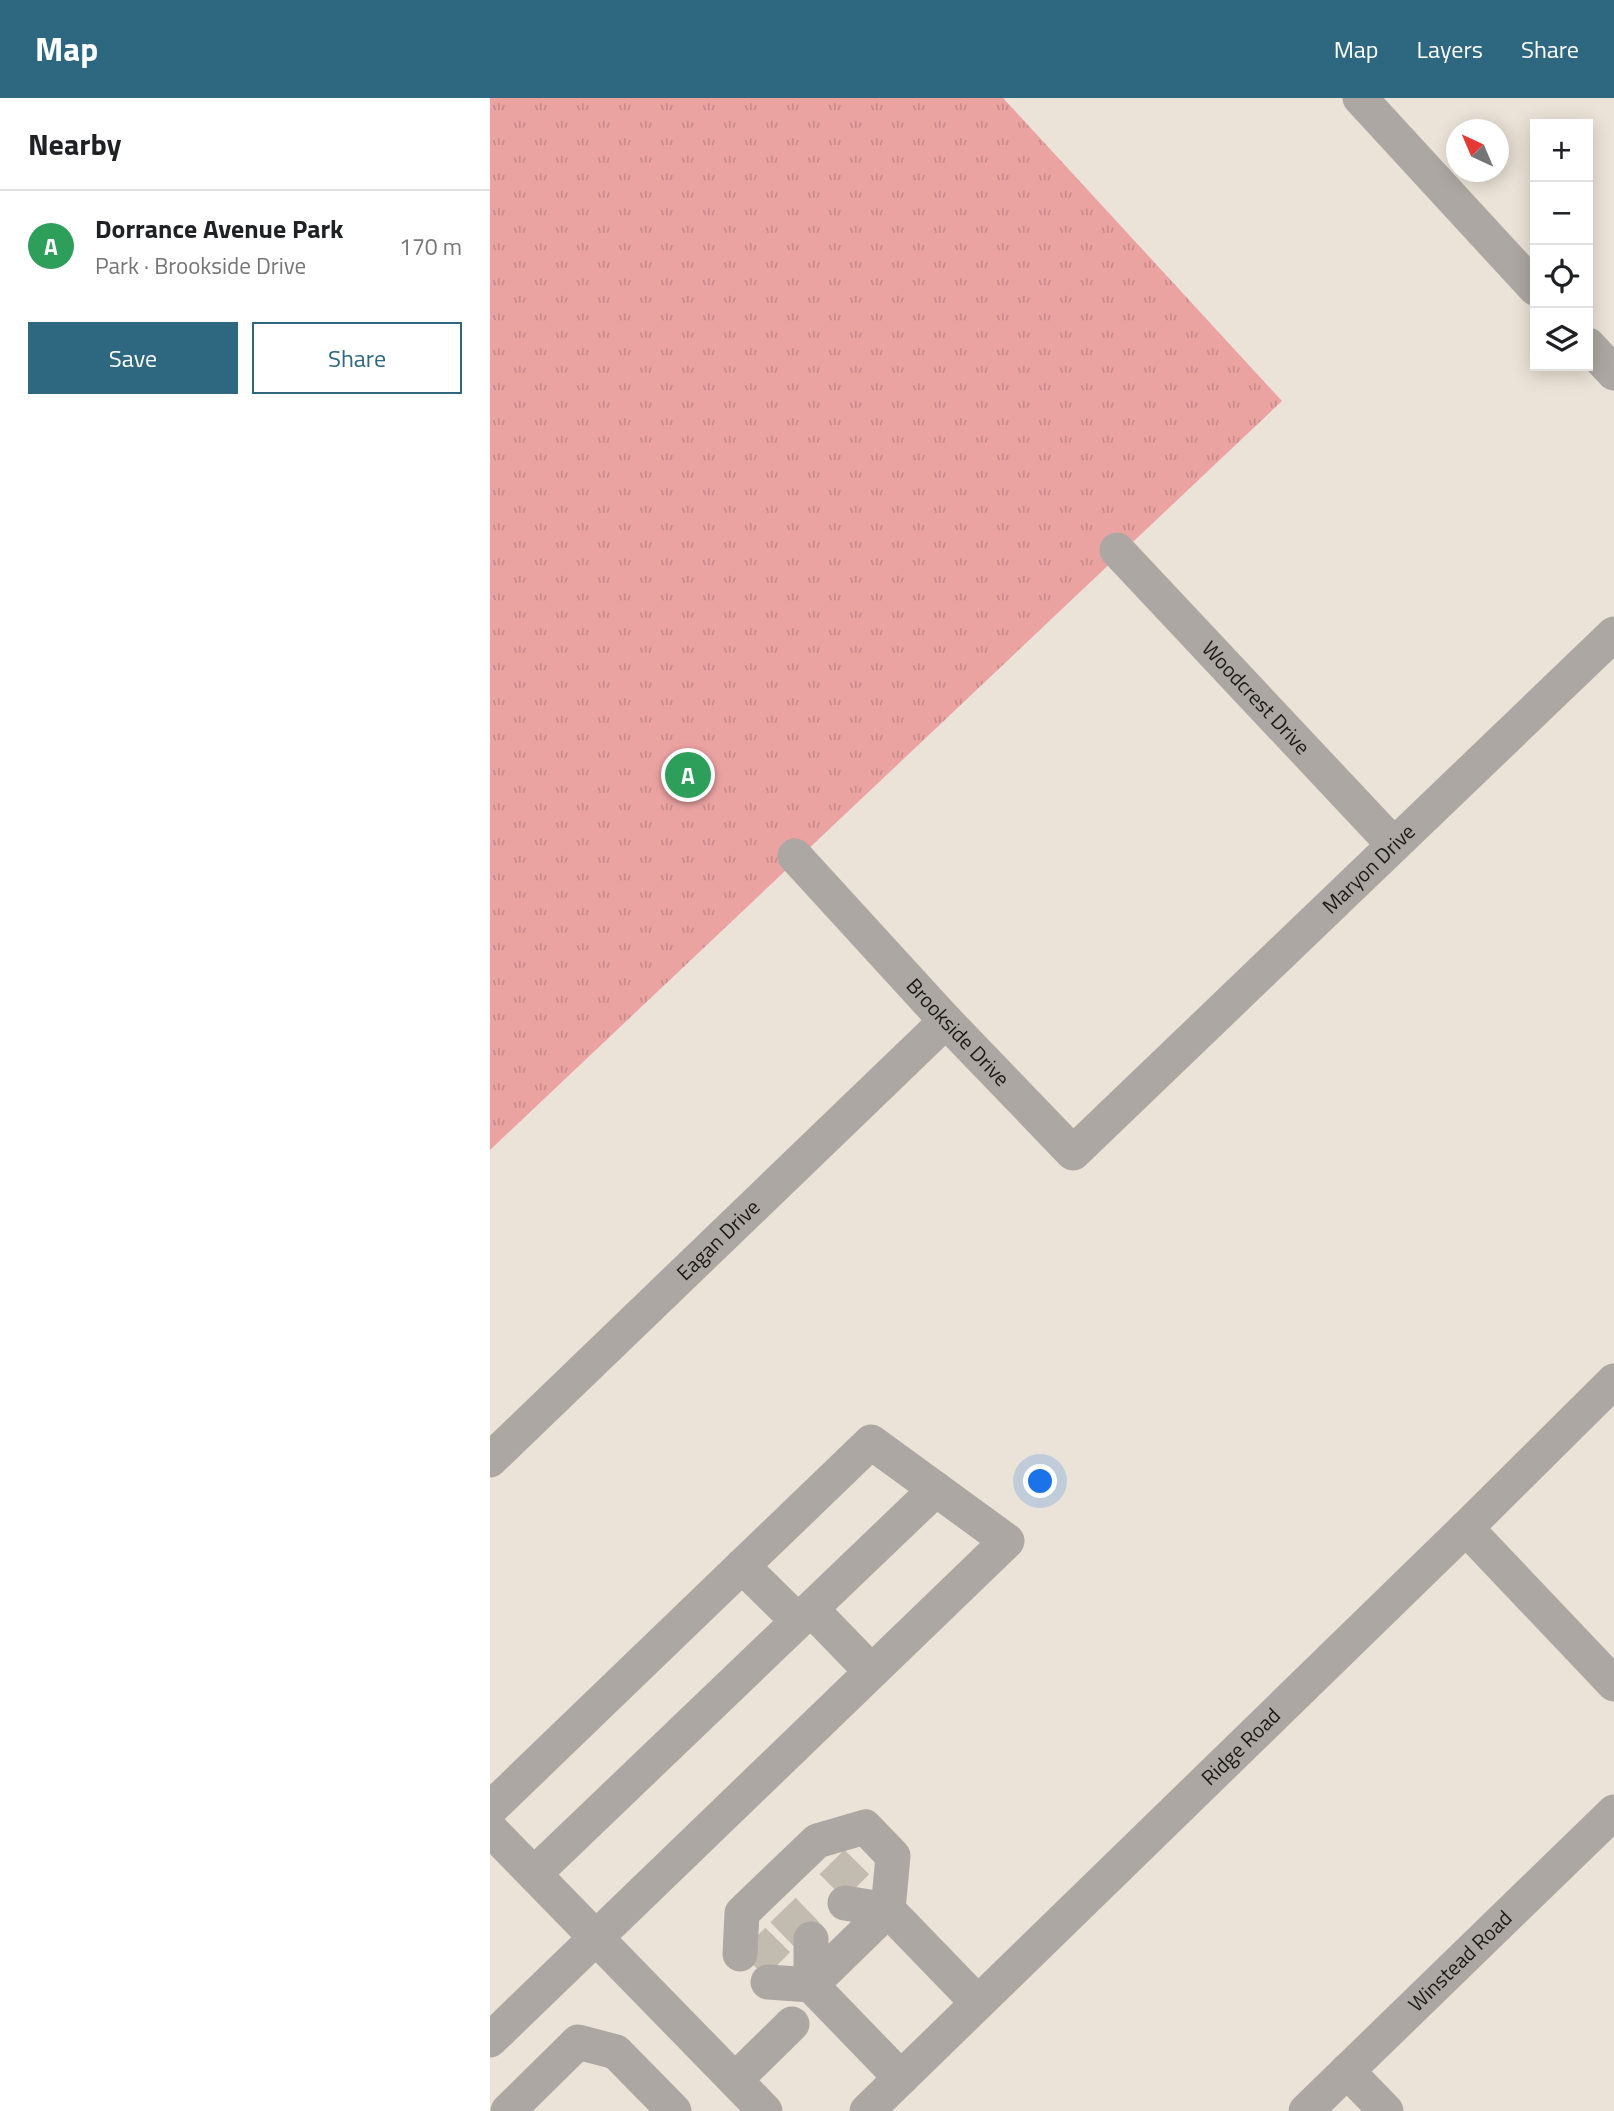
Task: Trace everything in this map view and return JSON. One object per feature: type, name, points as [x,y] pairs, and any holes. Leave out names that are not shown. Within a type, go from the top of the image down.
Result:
[{"type":"street","points":[[1360,98],[1530,283]]},
{"type":"street","points":[[1593,350],[1614,373]]},
{"type":"street","name":"Woodcrest Drive","points":[[1117,550],[1394,845]]},
{"type":"street","name":"Maryon Drive","points":[[1125,1103],[1614,634]]},
{"type":"street","name":"Brookside Drive","points":[[795,856],[1073,1153],[1125,1103]]},
{"type":"street","name":"Eagan Drive","points":[[490,1460],[946,1020]]},
{"type":"street","name":"Ridge Road","points":[[867,2111],[1614,1381]]},
{"type":"street","points":[[490,1809],[871,1442],[1007,1541],[490,2040]]},
{"type":"street","points":[[534,1874],[936,1489]]},
{"type":"street","points":[[1466,1528],[1614,1684]]},
{"type":"street","points":[[742,1566],[872,1671]]},
{"type":"street","name":"Winstead Road","points":[[1306,2111],[1614,1813]]},
{"type":"street","points":[[757,1929],[829,1856],[865,1827],[893,1856],[888,1910]]},
{"type":"street","points":[[490,1829],[765,2111]]},
{"type":"street","points":[[861,1889],[888,1910],[978,2003]]},
{"type":"street","points":[[888,1910],[793,1966],[901,2078]]},
{"type":"street","points":[[735,2080],[793,2024]]},
{"type":"street","points":[[508,2111],[578,2042],[616,2052],[674,2111]]},
{"type":"street","points":[[1347,2071],[1386,2111]]},
{"type":"green space","points":[[490,98],[1003,98],[1282,401],[490,1150]]},
{"type":"tunnel","points":[[832,1862],[860,1890]]},
{"type":"tunnel","points":[[783,1910],[811,1939]]},
{"type":"tunnel","points":[[753,1940],[782,1969]]},
{"type":"place","name":"Dorrance Avenue Park","points":[[688,775]]}]
